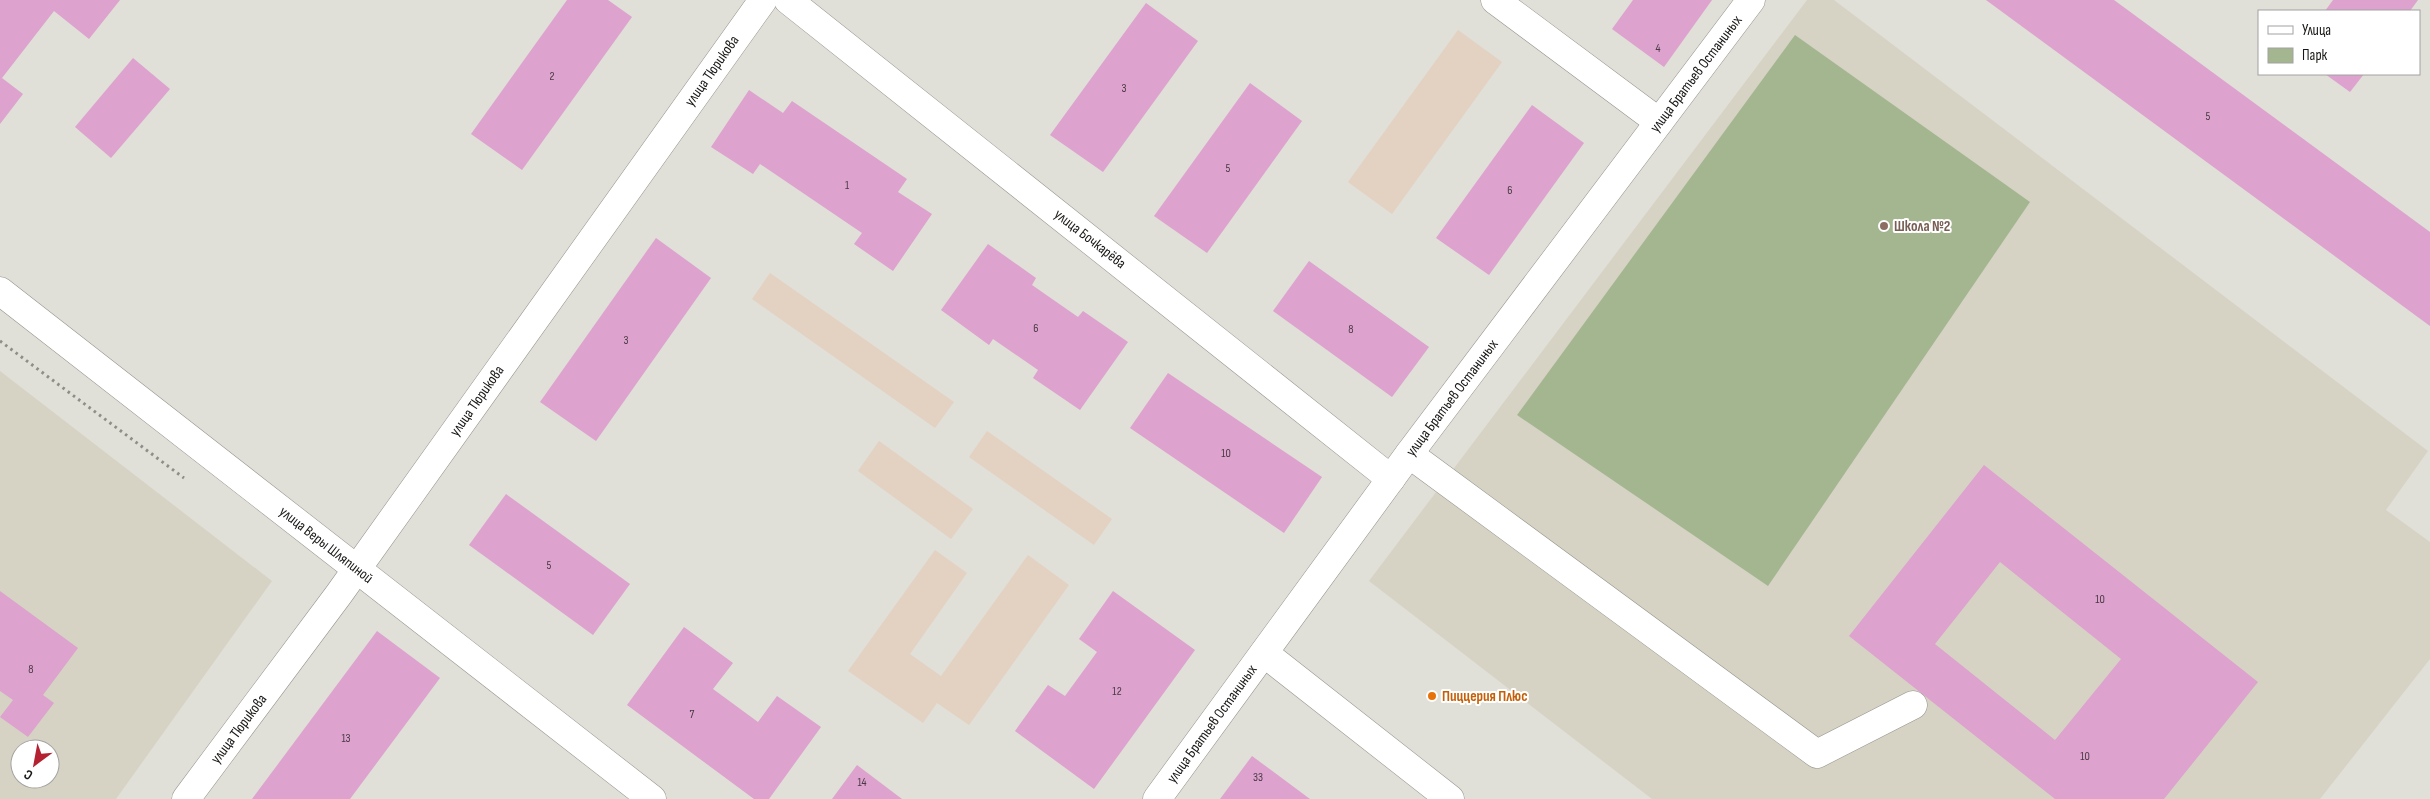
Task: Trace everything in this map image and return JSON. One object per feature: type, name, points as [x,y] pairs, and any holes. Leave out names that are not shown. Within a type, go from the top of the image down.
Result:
[{"type":"street","name":"улица Тюрикова","points":[[186,799],[357,569],[763,0]]},
{"type":"street","name":"улица Бочкарёва","points":[[788,0],[1391,479]]},
{"type":"street","points":[[1495,0],[1659,122]]},
{"type":"street","name":"улица Братьев Останиных","points":[[1157,799],[1409,454],[1751,0]]},
{"type":"street","name":"улица Веры Шляпиной","points":[[0,291],[652,799]]},
{"type":"street","points":[[1409,454],[1817,754],[1912,704]]},
{"type":"street","points":[[1264,652],[1450,799]]},
{"type":"path","points":[[0,340],[189,482]]},
{"type":"shaded area","name":"Школа №2","points":[[1807,0],[1834,0],[2428,451],[2386,510],[2430,542],[2430,659],[2320,799],[1652,799],[1369,581]]},
{"type":"shaded area","points":[[1458,30],[1502,62],[1392,214],[1348,182]]},
{"type":"shaded area","points":[[770,273],[954,402],[935,428],[752,299]]},
{"type":"shaded area","points":[[0,371],[272,581],[116,799],[0,799]]},
{"type":"shaded area","points":[[987,431],[1112,519],[1094,545],[969,457]]},
{"type":"shaded area","points":[[879,441],[973,509],[951,539],[858,471]]},
{"type":"shaded area","points":[[935,550],[967,573],[910,654],[941,676],[1028,555],[1069,585],[969,725],[937,703],[923,723],[848,671]]},
{"type":"green space","points":[[1795,35],[2030,202],[1768,586],[1517,415]]},
{"type":"building","points":[[0,0],[120,0],[89,39],[54,11],[2,78],[23,94],[0,124]]},
{"type":"building","points":[[567,0],[608,0],[632,17],[522,170],[471,134]]},
{"type":"building","points":[[1633,0],[1712,0],[1664,67],[1612,29]]},
{"type":"building","points":[[1986,0],[2114,0],[2430,232],[2430,326]]},
{"type":"building","points":[[2333,0],[2418,0],[2411,10],[2326,10]]},
{"type":"building","points":[[1146,3],[1198,41],[1103,172],[1050,135]]},
{"type":"building","points":[[133,58],[170,89],[111,158],[75,127]]},
{"type":"building","points":[[2326,75],[2363,75],[2350,92]]},
{"type":"building","points":[[1250,83],[1302,121],[1207,253],[1154,216]]},
{"type":"building","points":[[749,90],[783,113],[792,101],[907,179],[898,192],[932,214],[893,271],[854,244],[862,233],[760,164],[753,174],[711,147]]},
{"type":"building","points":[[1532,105],[1584,143],[1489,275],[1436,238]]},
{"type":"building","points":[[656,238],[711,278],[596,441],[540,402]]},
{"type":"building","points":[[988,244],[1036,278],[1032,285],[1078,317],[1083,311],[1128,342],[1080,410],[1033,378],[1038,370],[993,339],[989,345],[941,310]]},
{"type":"building","points":[[1309,261],[1429,347],[1392,397],[1273,311]]},
{"type":"building","points":[[1168,373],[1322,477],[1284,533],[1130,428]]},
{"type":"building","points":[[1984,465],[2258,682],[2164,799],[2055,799],[1849,636]],"holes":[[[2000,562],[2121,659],[2055,740],[1935,644]]]},
{"type":"building","points":[[506,494],[630,584],[593,635],[469,545]]},
{"type":"building","points":[[0,591],[78,648],[43,695],[54,703],[28,737],[0,717],[13,700],[0,691]]},
{"type":"building","points":[[1113,591],[1195,650],[1094,789],[1015,731],[1048,685],[1065,696],[1097,652],[1079,639]]},
{"type":"building","points":[[684,627],[733,663],[713,689],[758,722],[777,696],[821,727],[769,799],[754,799],[627,705]]},
{"type":"building","points":[[377,631],[440,678],[350,799],[252,799]]},
{"type":"building","points":[[1252,756],[1310,799],[1220,799]]},
{"type":"building","points":[[857,765],[902,799],[832,799]]},
{"type":"place","name":"Школа №2","points":[[1884,226]]},
{"type":"place","name":"Пиццерия Плюс","points":[[1432,696]]}]
